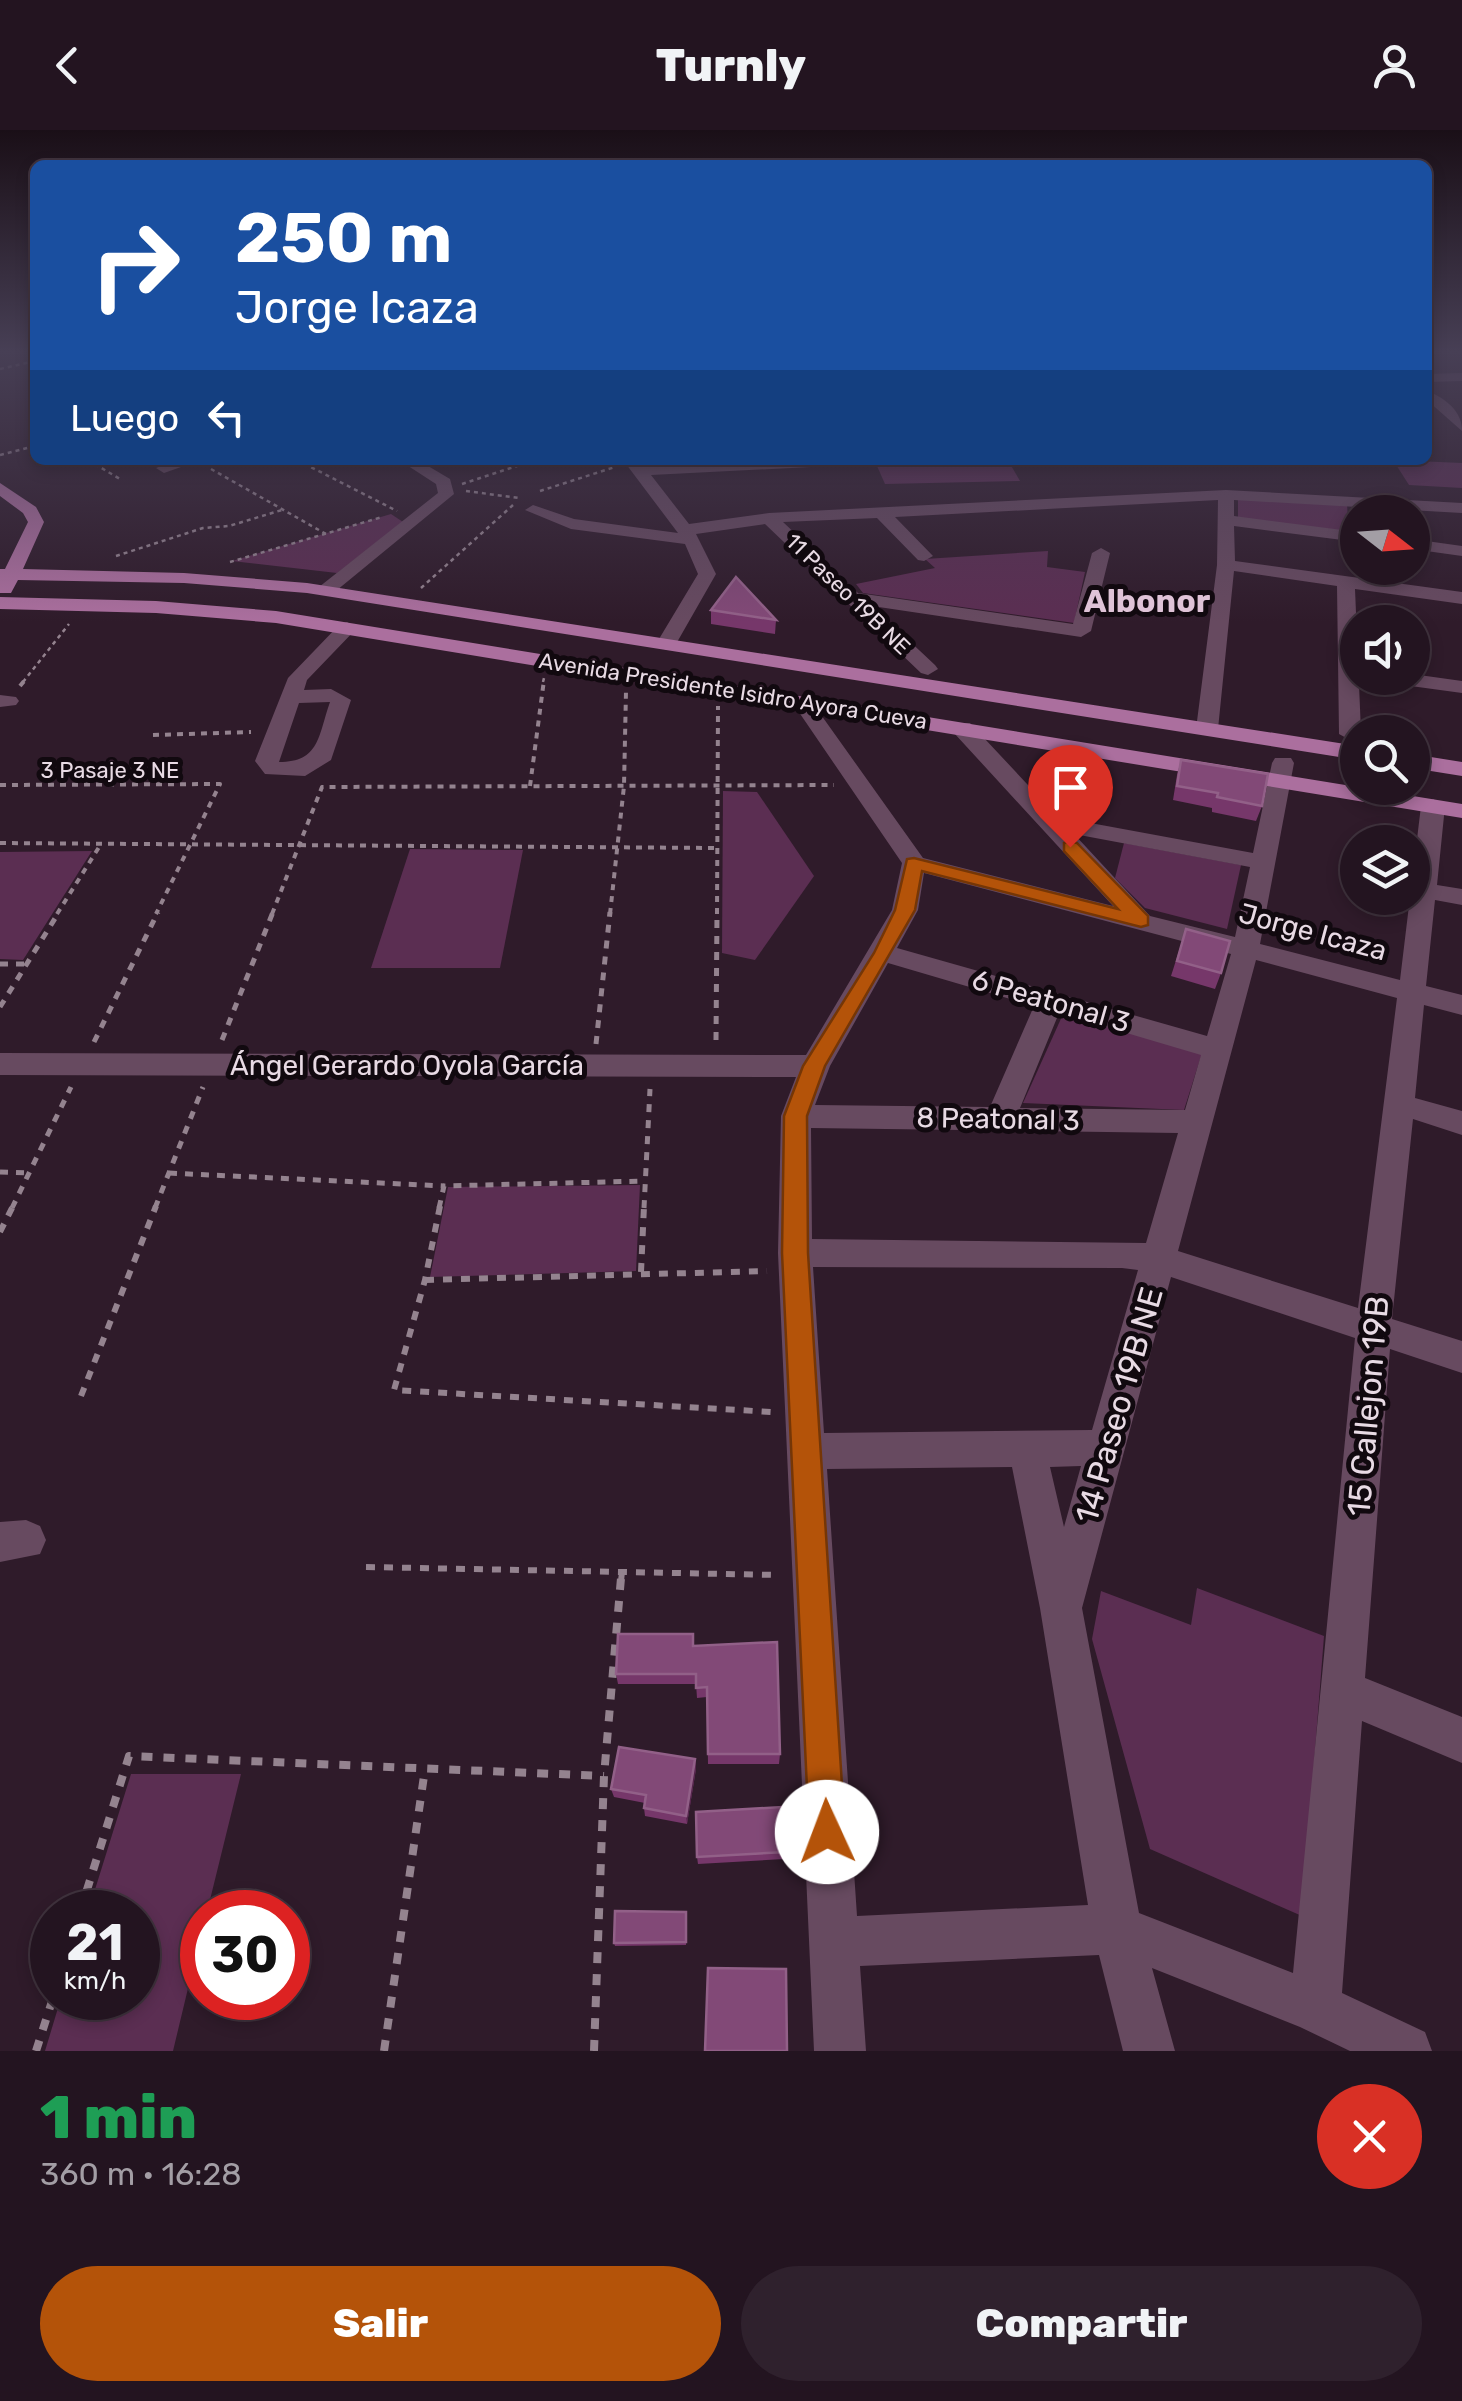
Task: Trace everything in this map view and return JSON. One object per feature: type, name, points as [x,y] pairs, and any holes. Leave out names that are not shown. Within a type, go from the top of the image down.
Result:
[{"type":"main road","points":[[0,488],[35,516],[34,530],[4,582]]},
{"type":"main road","name":"Avenida Presidente Isidro Ayora Cueva","points":[[4,582],[94,563],[212,568],[332,585],[653,657],[718,688],[1442,798]]},
{"type":"main road","name":"Avenida Presidente Isidro Ayora Cueva","points":[[4,582],[184,578],[332,585]]},
{"type":"main road","name":"Avenida Presidente Isidro Ayora Cueva","points":[[4,582],[85,604],[290,604],[653,657],[1280,772],[1340,774]]},
{"type":"main road","name":"Avenida Presidente Isidro Ayora Cueva","points":[[4,582],[199,604],[546,660],[653,657],[928,669],[1207,720]]},
{"type":"main road","name":"Avenida Presidente Isidro Ayora Cueva","points":[[653,657],[676,650],[736,656],[1340,739]]},
{"type":"main road","points":[[1430,747],[1462,752]]},
{"type":"main road","points":[[1430,764],[1462,769]]},
{"type":"street","points":[[164,468],[175,465]]},
{"type":"street","points":[[332,585],[446,494],[448,488],[414,465]]},
{"type":"street","points":[[636,466],[673,465]]},
{"type":"street","points":[[636,466],[689,535],[707,576],[653,657]]},
{"type":"street","points":[[527,504],[576,525],[689,535],[770,518],[1226,495],[1462,508]]},
{"type":"street","points":[[1207,720],[1226,565],[1226,495]]},
{"type":"street","points":[[880,511],[924,556]]},
{"type":"street","name":"11 Paseo 19B NE","points":[[770,518],[928,669]]},
{"type":"street","points":[[1226,520],[1340,535]]},
{"type":"street","points":[[1430,547],[1462,551]]},
{"type":"street","points":[[849,597],[1081,631],[1102,553]]},
{"type":"street","points":[[1226,565],[1340,581]]},
{"type":"street","points":[[1359,585],[1394,600],[1462,609]]},
{"type":"street","points":[[1368,585],[1462,598]]},
{"type":"street","points":[[291,697],[298,678],[346,628]]},
{"type":"street","points":[[1430,683],[1462,687]]},
{"type":"street","points":[[802,702],[914,863],[905,910],[884,953],[814,1066],[796,1116],[796,1262],[840,2051]]},
{"type":"street","points":[[962,728],[1141,921]]},
{"type":"street","name":"14 Paseo 19B NE","points":[[1150,2051],[1117,1929],[1061,1608],[1246,948],[1280,772]]},
{"type":"street","name":"15 Callejon 19B","points":[[1430,853],[1442,798]]},
{"type":"street","points":[[1047,822],[1263,862]]},
{"type":"street","name":"Jorge Icaza","points":[[914,863],[1462,1005]]},
{"type":"street","points":[[1430,891],[1462,896]]},
{"type":"street","name":"15 Callejon 19B","points":[[1316,2007],[1374,1326],[1420,915]]},
{"type":"street","name":"6 Peatonal 3","points":[[884,953],[1218,1050]]},
{"type":"street","points":[[1000,1118],[1050,1001]]},
{"type":"street","name":"Ángel Gerardo Oyola García","points":[[0,1064],[814,1066]]},
{"type":"street","points":[[1399,1104],[1462,1123]]},
{"type":"street","name":"8 Peatonal 3","points":[[796,1116],[1200,1122]]},
{"type":"street","points":[[796,1262],[1122,1254],[1160,1259],[1462,1356]]},
{"type":"street","points":[[806,1432],[1027,1448],[1106,1448]]},
{"type":"street","points":[[1027,1448],[1061,1608]]},
{"type":"street","points":[[1342,1691],[1462,1740]]},
{"type":"street","points":[[832,1942],[1117,1929],[1316,2007],[1406,2051]]},
{"type":"path","points":[[0,455],[30,447]]},
{"type":"path","points":[[96,465],[120,479]]},
{"type":"path","points":[[212,568],[398,512],[307,465]]},
{"type":"path","points":[[448,488],[519,465]]},
{"type":"path","points":[[209,468],[326,534]]},
{"type":"path","points":[[448,488],[527,504]]},
{"type":"path","points":[[94,563],[203,528],[229,526],[282,510]]},
{"type":"path","points":[[4,701],[85,604]]},
{"type":"path","points":[[593,1065],[624,786],[653,657]]},
{"type":"path","points":[[530,786],[546,660]]},
{"type":"path","points":[[716,1066],[718,688]]},
{"type":"path","points":[[152,736],[250,732]]},
{"type":"path","name":"3 Pasaje 3 NE","points":[[0,785],[220,784],[191,844]]},
{"type":"path","points":[[322,787],[861,785]]},
{"type":"path","points":[[0,843],[719,848]]},
{"type":"path","points":[[0,1008],[101,844]]},
{"type":"path","points":[[0,1232],[191,844]]},
{"type":"path","points":[[0,964],[26,964]]},
{"type":"path","points":[[640,1274],[651,1066]]},
{"type":"path","points":[[0,1172],[29,1172]]},
{"type":"path","points":[[169,1173],[444,1186],[645,1181]]},
{"type":"path","points":[[444,1186],[426,1280],[394,1390],[806,1432]]},
{"type":"path","points":[[426,1280],[640,1274],[796,1262]]},
{"type":"path","points":[[366,1567],[816,1576]]},
{"type":"path","points":[[594,2051],[604,1776],[622,1572]]},
{"type":"path","points":[[87,1890],[130,1756],[604,1776]]},
{"type":"path","points":[[384,2051],[425,1768]]},
{"type":"path","points":[[36,2051],[46,2020]]},
{"type":"shaded area","points":[[1462,463],[1462,488],[1409,485],[1396,465]]},
{"type":"shaded area","points":[[1011,465],[1020,481],[885,484],[877,466]]},
{"type":"shaded area","points":[[1238,498],[1340,504],[1340,533],[1238,519]]},
{"type":"shaded area","points":[[391,514],[403,522],[337,573],[232,561]]},
{"type":"shaded area","points":[[1048,551],[1047,567],[1085,572],[1074,623],[863,593],[856,584],[935,568],[925,559]]},
{"type":"shaded area","points":[[723,791],[757,792],[814,876],[755,960],[722,953]]},
{"type":"shaded area","points":[[1124,843],[1241,865],[1227,929],[1145,908],[1115,878]]},
{"type":"shaded area","points":[[410,849],[523,850],[500,968],[371,968]]},
{"type":"shaded area","points":[[92,851],[23,960],[0,959],[0,852]]},
{"type":"shaded area","points":[[1064,1012],[1203,1050],[1184,1110],[1023,1103]]},
{"type":"shaded area","points":[[640,1185],[636,1271],[430,1277],[448,1187]]},
{"type":"shaded area","points":[[1197,1588],[1324,1636],[1302,1916],[1150,1849],[1092,1639],[1101,1591],[1191,1625]]},
{"type":"shaded area","points":[[131,1774],[241,1774],[212,1890],[180,1890],[180,2020],[173,2051],[45,2051],[54,2020],[160,2020],[160,1890],[95,1890]]},
{"type":"building","points":[[736,577],[776,620],[711,610]]},
{"type":"building","points":[[1181,760],[1268,774],[1262,806],[1177,786]]},
{"type":"building","points":[[1186,929],[1230,941],[1221,973],[1177,961]]},
{"type":"building","points":[[618,1634],[693,1634],[693,1646],[777,1642],[780,1754],[708,1754],[707,1687],[696,1688],[696,1674],[616,1674]]},
{"type":"building","points":[[619,1747],[695,1759],[686,1816],[644,1808],[646,1795],[611,1789]]},
{"type":"building","points":[[782,1807],[785,1852],[697,1857],[696,1812]]},
{"type":"building","points":[[615,1911],[686,1912],[686,1942],[614,1943]]},
{"type":"building","points":[[708,1968],[786,1969],[787,2051],[705,2051]]},
{"type":"district","name":"Albonor","points":[[1147,601]]},
{"type":"route","points":[[827,1832],[816,1576],[795,1253],[796,1116],[814,1066],[884,953],[905,910],[914,863],[1141,921],[1070,847]]}]
